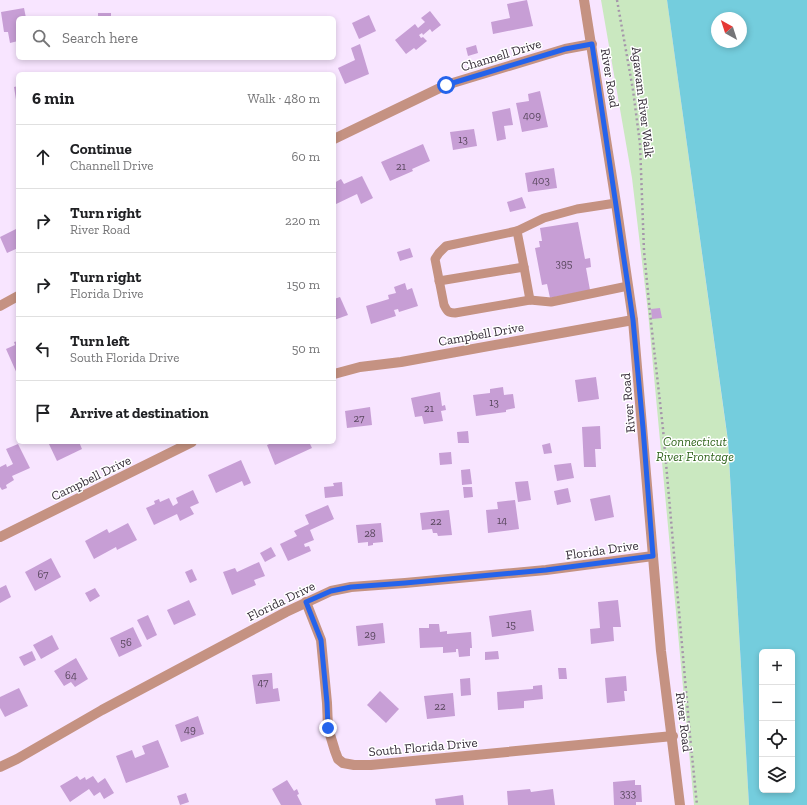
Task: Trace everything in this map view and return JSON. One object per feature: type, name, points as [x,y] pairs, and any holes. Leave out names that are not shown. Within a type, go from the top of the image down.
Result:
[{"type":"street","name":"River Road","points":[[584,0],[592,44],[633,320],[662,651],[680,805]]},
{"type":"street","name":"Channell Drive","points":[[336,138],[446,85],[558,51],[592,44]]},
{"type":"street","points":[[0,306],[16,297]]},
{"type":"street","name":"Campbell Drive","points":[[336,373],[360,367],[401,362],[633,320]]},
{"type":"street","name":"Campbell Drive","points":[[0,537],[188,444]]},
{"type":"street","name":"Florida Drive","points":[[0,767],[17,759],[102,710],[286,612],[331,591],[351,587],[546,570],[653,556]]},
{"type":"street","name":"South Florida Drive","points":[[306,602],[321,640],[328,728],[337,755],[343,763],[354,765],[371,765],[673,736]]},
{"type":"lane","points":[[616,203],[577,209],[544,218],[517,231],[446,246],[435,259],[444,305],[446,310],[450,313],[530,300],[551,302],[628,286]]},
{"type":"lane","points":[[517,231],[530,300]]},
{"type":"lane","points":[[439,281],[524,267]]},
{"type":"path","name":"Agawam River Walk","points":[[618,0],[633,90],[640,144],[644,251],[663,429],[690,736],[698,805]]},
{"type":"green space","name":"Connecticut River Frontage","points":[[601,0],[667,0],[728,442],[749,805],[694,805],[648,312],[632,178]]},
{"type":"water","points":[[667,0],[807,0],[807,805],[749,805],[728,441]]},
{"type":"building","points":[[527,0],[533,26],[493,34],[491,22],[510,18],[507,4]]},
{"type":"building","points":[[24,8],[26,16],[16,16],[16,42],[10,43],[8,32],[4,32],[1,12]]},
{"type":"building","points":[[430,11],[441,25],[432,32],[430,29],[423,35],[422,33],[419,35],[427,41],[416,50],[414,48],[406,54],[395,40],[415,24],[418,28],[425,22],[421,18]]},
{"type":"building","points":[[98,13],[111,13],[111,16],[98,16]]},
{"type":"building","points":[[369,15],[376,31],[359,39],[352,23]]},
{"type":"building","points":[[360,44],[369,74],[345,84],[338,68],[355,60],[351,48]]},
{"type":"building","points":[[476,45],[478,53],[468,56],[466,48]]},
{"type":"building","points":[[16,86],[16,100],[14,87]]},
{"type":"building","points":[[540,91],[548,127],[522,132],[516,103],[529,101],[528,94]]},
{"type":"building","points":[[510,108],[513,125],[504,126],[506,139],[497,141],[492,112]]},
{"type":"building","points":[[474,129],[477,146],[453,150],[450,132]]},
{"type":"building","points":[[423,144],[430,161],[412,169],[413,171],[390,181],[381,162]]},
{"type":"building","points":[[554,168],[557,188],[528,192],[525,173]]},
{"type":"building","points":[[362,176],[373,198],[361,204],[357,194],[336,204],[336,182],[341,179],[344,184]]},
{"type":"building","points":[[522,197],[526,208],[510,212],[507,202]]},
{"type":"building","points":[[578,222],[585,259],[590,258],[591,267],[586,268],[590,290],[550,298],[547,284],[542,285],[535,248],[540,247],[539,241],[542,241],[540,228]]},
{"type":"building","points":[[16,229],[16,249],[7,253],[0,237]]},
{"type":"building","points":[[410,248],[413,257],[400,261],[397,252]]},
{"type":"building","points":[[405,283],[407,290],[412,288],[418,306],[399,312],[398,309],[394,310],[396,316],[371,324],[366,306],[389,299],[388,295],[396,293],[394,287]]},
{"type":"building","points":[[340,297],[348,315],[336,319],[336,298]]},
{"type":"building","points":[[660,308],[662,318],[652,319],[651,309]]},
{"type":"building","points":[[14,342],[16,342],[16,372],[6,349],[15,345]]},
{"type":"building","points":[[596,377],[599,399],[578,402],[575,380]]},
{"type":"building","points":[[503,387],[504,395],[513,394],[515,408],[506,410],[506,412],[476,416],[473,395],[490,393],[490,389]]},
{"type":"building","points":[[440,392],[442,406],[445,405],[446,410],[441,411],[443,421],[424,424],[422,416],[415,417],[411,398]]},
{"type":"building","points":[[370,407],[372,425],[347,428],[345,411]]},
{"type":"building","points":[[600,426],[601,449],[595,449],[596,467],[584,467],[582,427]]},
{"type":"building","points":[[468,431],[469,443],[458,443],[457,432]]},
{"type":"building","points":[[550,443],[552,453],[544,454],[542,445]]},
{"type":"building","points":[[18,444],[30,468],[12,476],[14,480],[6,485],[7,488],[2,490],[0,487],[0,467],[6,464],[7,467],[13,464],[6,449]]},
{"type":"building","points":[[49,444],[80,444],[82,449],[57,461]]},
{"type":"building","points":[[310,444],[312,448],[275,465],[267,445]]},
{"type":"building","points":[[451,452],[452,464],[440,465],[439,453]]},
{"type":"building","points":[[241,460],[251,483],[244,486],[242,481],[216,493],[208,475]]},
{"type":"building","points":[[571,463],[574,478],[557,481],[554,465]]},
{"type":"building","points":[[470,469],[472,484],[462,485],[461,470]]},
{"type":"building","points":[[528,481],[531,500],[518,502],[515,482]]},
{"type":"building","points":[[342,482],[343,496],[325,498],[324,487],[334,486],[333,483]]},
{"type":"building","points":[[463,487],[472,487],[473,497],[464,498]]},
{"type":"building","points":[[568,488],[571,502],[557,505],[554,491]]},
{"type":"building","points":[[193,490],[199,503],[190,507],[194,514],[180,521],[177,514],[154,525],[146,508],[155,504],[154,501],[159,499],[160,502],[169,498],[173,506],[178,503],[176,498]]},
{"type":"building","points":[[610,495],[614,517],[595,521],[590,499]]},
{"type":"building","points":[[515,500],[519,529],[488,533],[486,510],[498,509],[497,502]]},
{"type":"building","points":[[328,505],[334,519],[310,530],[314,540],[304,544],[305,547],[309,546],[311,551],[288,561],[280,544],[297,536],[294,531],[309,524],[305,515]]},
{"type":"building","points":[[449,510],[452,535],[438,536],[437,533],[433,533],[432,529],[422,530],[420,513]]},
{"type":"building","points":[[128,523],[137,540],[117,550],[116,547],[94,559],[85,541],[107,529],[109,533]]},
{"type":"building","points":[[381,523],[383,542],[373,543],[373,545],[368,546],[368,542],[358,543],[356,525]]},
{"type":"building","points":[[271,547],[276,556],[265,562],[260,553]]},
{"type":"building","points":[[51,558],[61,577],[35,591],[25,572]]},
{"type":"building","points":[[259,562],[265,576],[254,580],[256,585],[232,595],[223,572],[235,568],[237,572]]},
{"type":"building","points":[[192,569],[197,580],[190,583],[185,572]]},
{"type":"building","points":[[6,585],[11,597],[0,603],[0,588]]},
{"type":"building","points":[[95,588],[100,596],[90,602],[85,593]]},
{"type":"building","points":[[189,600],[196,615],[174,625],[167,610]]},
{"type":"building","points":[[618,600],[621,627],[613,627],[614,641],[591,644],[590,629],[600,628],[598,602]]},
{"type":"building","points":[[531,610],[534,631],[492,637],[489,616]]},
{"type":"building","points":[[148,615],[157,635],[147,640],[137,620]]},
{"type":"building","points":[[383,623],[385,643],[358,646],[356,626]]},
{"type":"building","points":[[429,624],[439,624],[440,632],[447,631],[447,634],[471,632],[472,648],[470,648],[470,656],[459,657],[458,649],[456,649],[456,652],[443,653],[443,647],[420,648],[419,628],[429,628]]},
{"type":"building","points":[[133,627],[142,646],[119,657],[110,638]]},
{"type":"building","points":[[52,635],[59,649],[41,659],[33,645]]},
{"type":"building","points":[[32,651],[36,660],[24,666],[19,657]]},
{"type":"building","points":[[498,651],[499,659],[485,660],[485,652]]},
{"type":"building","points":[[76,658],[88,679],[75,687],[71,682],[64,686],[54,671]]},
{"type":"building","points":[[558,668],[566,668],[567,679],[559,679]]},
{"type":"building","points":[[272,673],[273,689],[278,688],[280,701],[256,704],[252,675]]},
{"type":"building","points":[[626,676],[627,691],[624,691],[625,701],[607,703],[605,678]]},
{"type":"building","points":[[470,678],[471,695],[461,696],[460,679]]},
{"type":"building","points":[[542,685],[543,699],[524,701],[524,708],[498,710],[497,692],[533,689],[533,686]]},
{"type":"building","points":[[19,688],[28,706],[5,717],[0,708],[0,697]]},
{"type":"building","points":[[380,691],[399,709],[386,723],[367,705]]},
{"type":"building","points":[[453,693],[455,716],[427,719],[424,696]]},
{"type":"building","points":[[198,716],[204,734],[181,742],[175,725]]},
{"type":"building","points":[[158,740],[169,767],[126,783],[116,756],[132,750],[135,758],[145,754],[142,746]]},
{"type":"building","points":[[77,776],[80,780],[85,777],[86,780],[93,776],[98,783],[105,778],[114,793],[104,799],[100,792],[94,796],[89,789],[70,802],[60,786]]},
{"type":"building","points":[[287,780],[294,791],[297,789],[299,794],[297,795],[302,805],[281,805],[272,789]]},
{"type":"building","points":[[635,780],[635,785],[641,785],[642,802],[636,802],[636,805],[614,805],[613,782]]},
{"type":"building","points":[[530,789],[531,792],[553,789],[555,805],[508,805],[507,791]]},
{"type":"building","points":[[186,793],[189,802],[180,805],[177,796]]},
{"type":"building","points":[[463,795],[464,805],[436,805],[435,799]]},
{"type":"route","points":[[328,728],[321,640],[306,602],[331,591],[351,587],[546,570],[653,556],[633,320],[592,44],[565,49],[446,85]]}]
